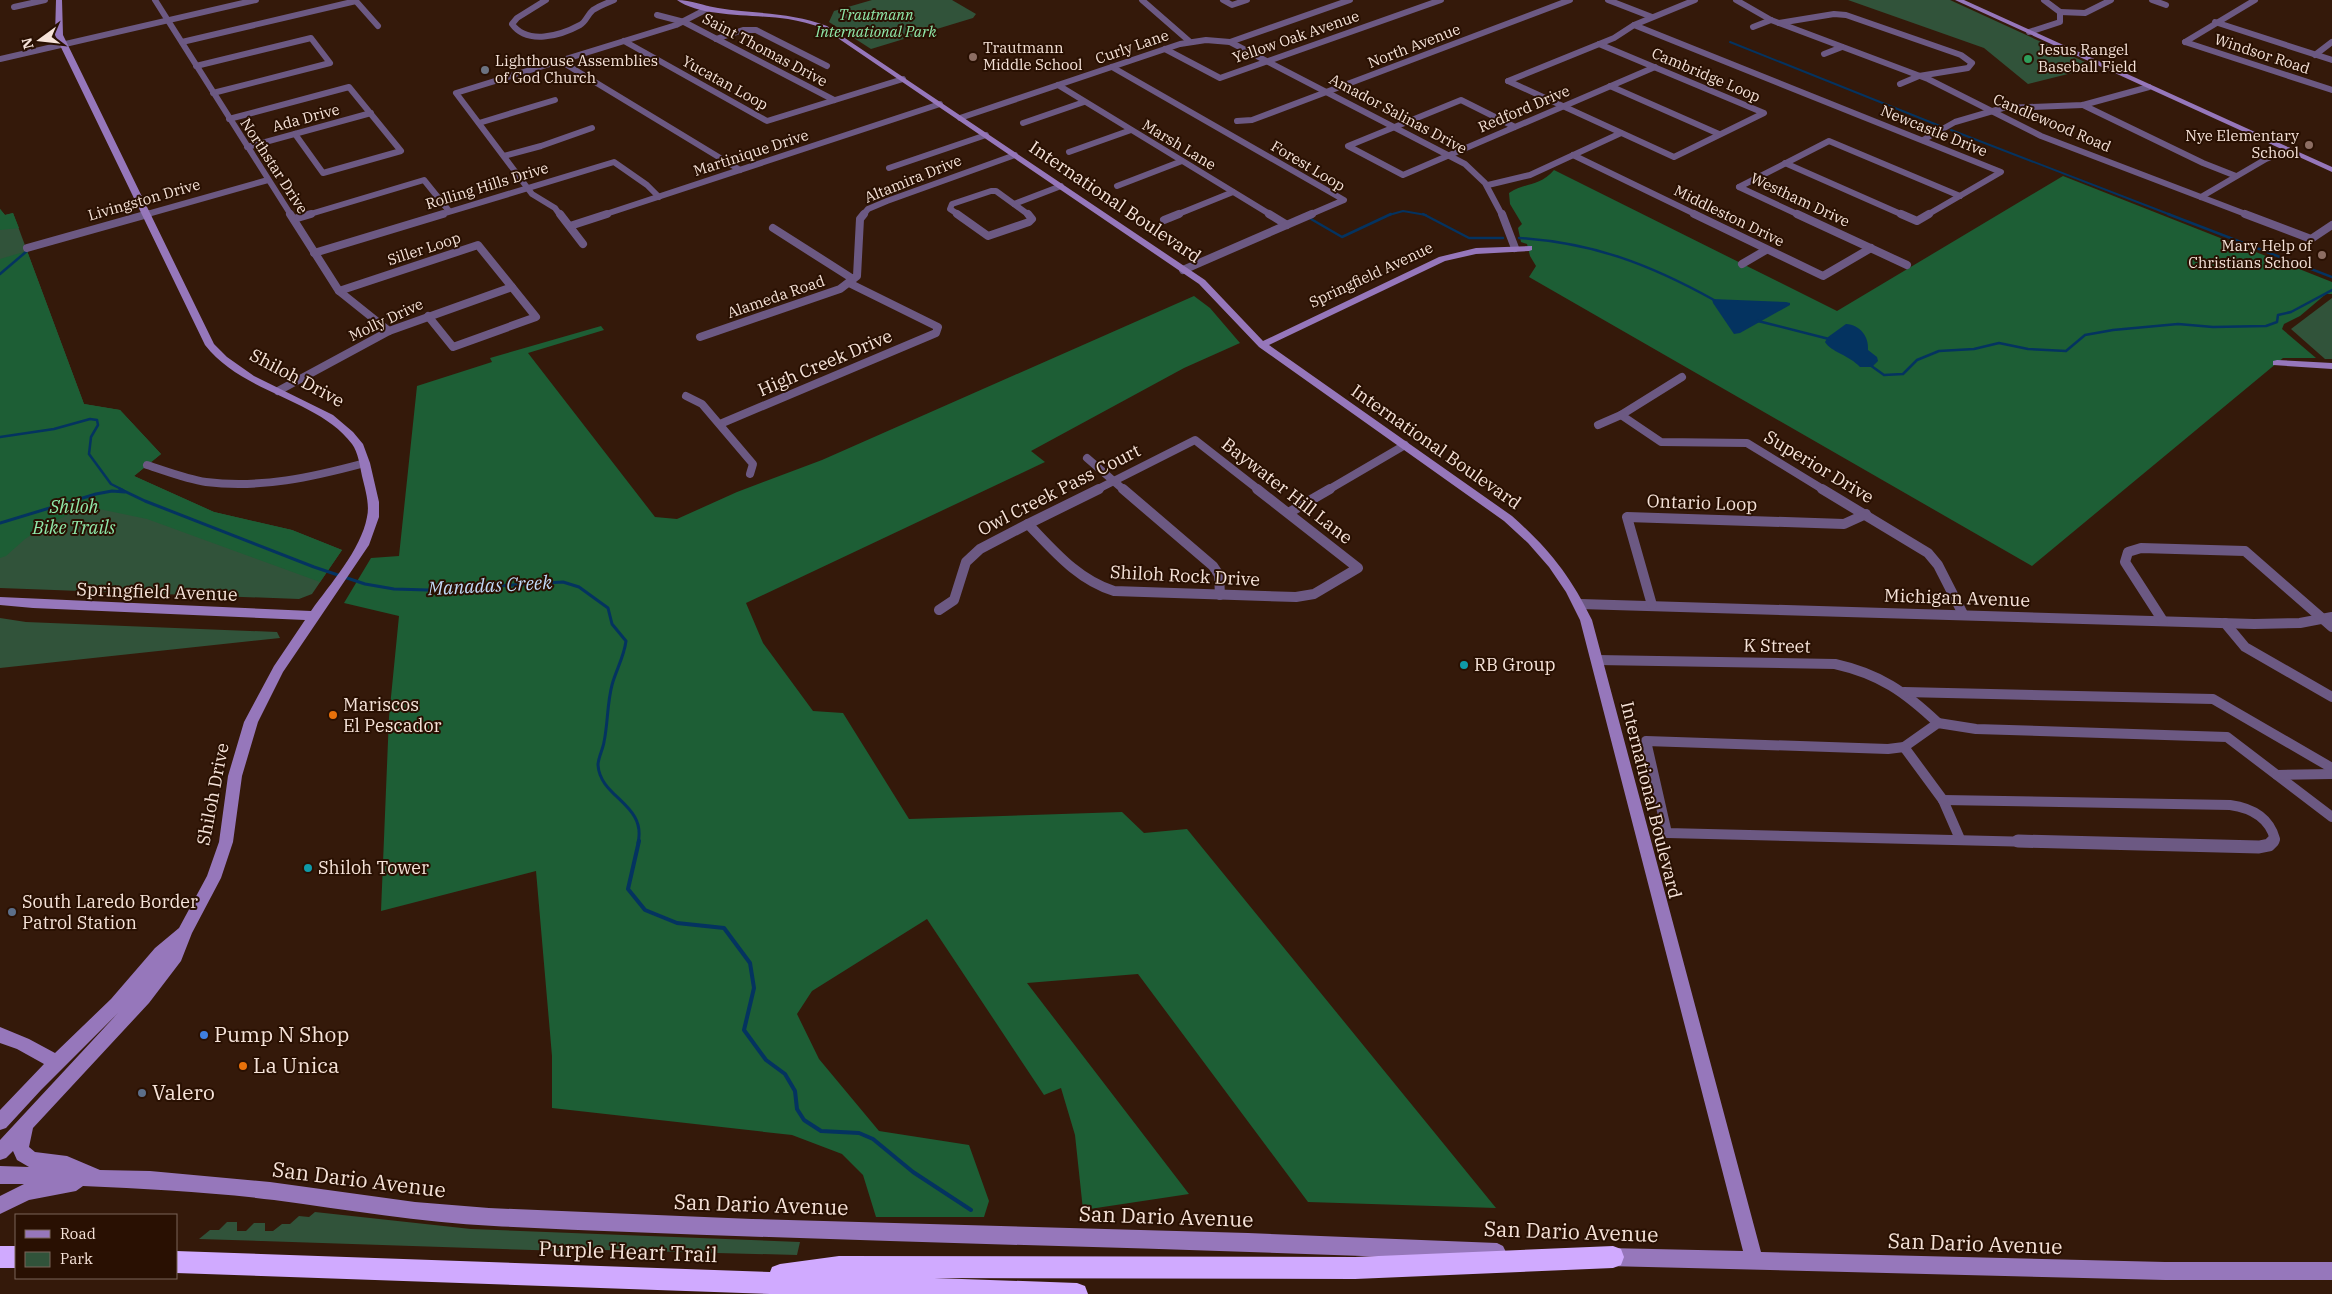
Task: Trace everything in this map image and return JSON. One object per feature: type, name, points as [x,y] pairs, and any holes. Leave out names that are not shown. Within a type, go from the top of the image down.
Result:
[{"type":"highway","points":[[743,1281],[839,1267],[1355,1268],[1612,1258]]},
{"type":"highway","name":"Purple Heart Trail","points":[[178,1262],[1077,1294]]},
{"type":"main road","name":"Shiloh Drive","points":[[0,1152],[144,998],[176,956],[185,932],[214,878],[226,842],[235,776],[251,722],[278,669],[363,544],[373,517],[373,502],[365,463],[358,444],[341,425],[237,370],[210,345],[63,44],[58,30],[58,0]]},
{"type":"main road","name":"International Boulevard","points":[[680,0],[707,9],[783,15],[816,23],[986,135],[1212,291],[1243,329],[1262,345],[1492,505],[1530,536],[1549,558],[1580,604],[1597,660],[1754,1260]]},
{"type":"main road","points":[[1958,0],[2332,170]]},
{"type":"main road","name":"Springfield Avenue","points":[[1262,345],[1442,260],[1476,251],[1529,248]]},
{"type":"main road","points":[[2277,363],[2332,366]]},
{"type":"main road","name":"Springfield Avenue","points":[[0,601],[313,616]]},
{"type":"main road","name":"Shiloh Drive","points":[[0,1122],[117,1004],[160,953],[185,932]]},
{"type":"main road","points":[[0,1035],[23,1044],[57,1063]]},
{"type":"main road","points":[[33,1116],[20,1141],[20,1148],[23,1154],[36,1162],[62,1164],[80,1169],[98,1178]]},
{"type":"main road","name":"San Dario Avenue","points":[[0,1174],[98,1178],[270,1191],[415,1210],[488,1217],[752,1228],[1248,1242],[1612,1258],[1754,1260],[2166,1272],[2332,1271]]},
{"type":"main road","points":[[0,1205],[27,1192],[98,1178]]},
{"type":"street","points":[[14,7],[45,0]]},
{"type":"street","name":"Northstar Drive","points":[[155,0],[339,291],[389,331]]},
{"type":"street","points":[[0,59],[256,0]]},
{"type":"street","points":[[182,42],[356,0],[378,26]]},
{"type":"street","points":[[546,0],[516,18],[512,24],[516,30],[526,36],[543,37],[582,24],[591,12],[614,0]]},
{"type":"street","points":[[1142,0],[1189,41]]},
{"type":"street","points":[[1223,0],[1232,5],[1247,0]]},
{"type":"street","points":[[1230,42],[1350,0]]},
{"type":"street","name":"Yellow Oak Avenue","points":[[1165,49],[1220,78],[1441,0]]},
{"type":"street","name":"North Avenue","points":[[1238,121],[1252,120],[1570,0]]},
{"type":"street","points":[[1608,0],[1652,17]]},
{"type":"street","points":[[1681,0],[1688,3]]},
{"type":"street","points":[[1599,44],[1624,34],[1634,25],[1695,0]]},
{"type":"street","name":"Candlewood Road","points":[[1736,0],[1778,23],[1919,76],[2041,136],[2312,239],[2332,225]]},
{"type":"street","points":[[2044,0],[2060,12],[2085,13],[2111,0]]},
{"type":"street","points":[[2152,0],[2166,4]]},
{"type":"street","points":[[2215,22],[2242,10],[2254,0]]},
{"type":"street","points":[[583,244],[555,208],[536,198],[456,93],[562,62],[684,22],[707,9]]},
{"type":"street","points":[[2029,32],[2060,22],[2060,12]]},
{"type":"street","points":[[1778,23],[1834,14],[1846,15],[1960,55],[1972,63],[1968,68],[1919,76],[1900,84]]},
{"type":"street","name":"Saint Thomas Drive","points":[[657,15],[684,22],[834,100]]},
{"type":"street","points":[[1753,27],[1771,20]]},
{"type":"street","points":[[2222,20],[2332,60]]},
{"type":"street","points":[[2215,22],[2317,53],[2332,55]]},
{"type":"street","name":"Windsor Road","points":[[2215,22],[2185,42],[2332,90]]},
{"type":"street","name":"Newcastle Drive","points":[[1634,25],[2001,172],[1917,221],[1785,163]]},
{"type":"street","points":[[716,39],[743,30],[756,30],[827,66]]},
{"type":"street","points":[[196,66],[311,38],[330,63],[213,93]]},
{"type":"street","name":"Curly Lane","points":[[960,118],[1189,41],[1230,42]]},
{"type":"street","name":"Yucatan Loop","points":[[624,42],[767,121],[903,79]]},
{"type":"street","name":"Amador Salinas Drive","points":[[1230,42],[1450,155],[1473,169],[1488,185],[1515,248]]},
{"type":"street","points":[[2317,53],[2332,42]]},
{"type":"street","name":"Cambridge Loop","points":[[1599,44],[1655,67],[1764,113],[1674,157],[1508,81],[1599,44]]},
{"type":"street","points":[[1824,54],[1842,47]]},
{"type":"street","points":[[562,62],[740,170]]},
{"type":"street","name":"Forest Loop","points":[[1112,67],[1344,200],[1183,270]]},
{"type":"street","name":"Redford Drive","points":[[1395,127],[1348,146],[1403,175],[1655,67]]},
{"type":"street","name":"Marsh Lane","points":[[1058,85],[1287,225]]},
{"type":"street","points":[[1610,86],[1719,134]]},
{"type":"street","points":[[229,119],[349,87],[401,151],[323,172],[295,134]]},
{"type":"street","points":[[1923,140],[1955,122],[1990,111],[2010,107],[2083,105],[2149,87]]},
{"type":"street","points":[[479,123],[555,100]]},
{"type":"street","points":[[1395,127],[1461,100],[1515,127]]},
{"type":"street","points":[[1023,123],[1084,102]]},
{"type":"street","name":"Martinique Drive","points":[[570,226],[940,104]]},
{"type":"street","points":[[2083,105],[2203,163],[2236,176]]},
{"type":"street","name":"Ada Drive","points":[[247,147],[371,113]]},
{"type":"street","points":[[504,156],[541,146],[592,128]]},
{"type":"street","points":[[1069,152],[1131,130]]},
{"type":"street","points":[[1488,185],[1517,180],[1622,133]]},
{"type":"street","points":[[890,168],[986,135]]},
{"type":"street","name":"Westham Drive","points":[[1907,265],[1739,187],[1830,141],[1960,196]]},
{"type":"street","points":[[2201,197],[2266,159],[2288,150]]},
{"type":"street","name":"Altamira Drive","points":[[851,281],[858,271],[860,218],[868,210],[887,201],[1015,155]]},
{"type":"street","name":"Middleston Drive","points":[[1573,155],[1822,276],[1871,248]]},
{"type":"street","points":[[1117,186],[1182,161]]},
{"type":"street","name":"Rolling Hills Drive","points":[[314,253],[614,162],[647,185],[659,197]]},
{"type":"street","name":"Livingston Drive","points":[[27,248],[268,180]]},
{"type":"street","points":[[294,219],[424,180],[450,211]]},
{"type":"street","points":[[1014,204],[1061,186]]},
{"type":"street","points":[[991,191],[996,191],[1014,204],[1032,219],[1029,222],[988,236],[950,209],[952,204],[991,191]]},
{"type":"street","points":[[1164,220],[1234,192]]},
{"type":"street","name":"Alameda Road","points":[[773,228],[851,281],[938,327]]},
{"type":"street","name":"Siller Loop","points":[[339,291],[478,245],[536,317],[453,347],[428,316]]},
{"type":"street","points":[[1742,264],[1766,250]]},
{"type":"street","name":"Alameda Road","points":[[700,337],[830,294],[851,281]]},
{"type":"street","name":"Molly Drive","points":[[278,391],[389,331],[512,287]]},
{"type":"street","name":"High Creek Drive","points":[[720,424],[928,338],[936,334],[938,327]]},
{"type":"street","points":[[1598,425],[1620,415],[1682,378]]},
{"type":"street","points":[[686,396],[702,404],[753,464],[750,474]]},
{"type":"street","name":"Superior Drive","points":[[1620,415],[1661,442],[1747,443],[1928,553],[1938,565],[1963,614]]},
{"type":"street","name":"Owl Creek Pass Court","points":[[938,610],[954,600],[962,570],[973,554],[1028,524],[1195,440]]},
{"type":"street","name":"Baywater Hill Lane","points":[[1195,440],[1290,512],[1358,568]]},
{"type":"street","points":[[1290,512],[1405,445]]},
{"type":"street","points":[[1087,458],[1213,566],[1219,575],[1220,595]]},
{"type":"street","points":[[147,465],[205,482],[238,484],[272,483],[316,476],[365,463]]},
{"type":"street","name":"Ontario Loop","points":[[1652,605],[1626,517],[1844,524],[1866,514]]},
{"type":"street","name":"Shiloh Rock Drive","points":[[1028,524],[1086,580],[1101,588],[1126,592],[1305,596],[1322,590],[1358,568]]},
{"type":"street","points":[[2163,620],[2125,562],[2128,552],[2141,548],[2245,551],[2328,618],[2332,627]]},
{"type":"street","name":"Michigan Avenue","points":[[1580,604],[2225,623],[2281,624],[2328,618]]},
{"type":"street","points":[[2225,623],[2245,647],[2332,697]]},
{"type":"street","name":"K Street","points":[[1597,660],[1835,664],[1872,673],[1904,692],[1938,723]]},
{"type":"street","points":[[1904,692],[2213,700],[2332,768]]},
{"type":"street","points":[[1943,800],[2230,805],[2244,807],[2256,812],[2274,831],[2275,839],[2269,845],[2258,847],[1667,833],[1646,741],[1904,748],[1938,723],[1976,729],[2227,737],[2332,818]]},
{"type":"street","points":[[1904,748],[1943,800],[1960,839]]},
{"type":"street","points":[[2278,775],[2332,774]]},
{"type":"green space","name":"Trautmann International Park","points":[[872,0],[952,0],[976,14],[973,18],[871,49],[829,22],[834,11]]},
{"type":"green space","points":[[1848,0],[1950,0],[2096,67],[2028,84],[1984,48]]},
{"type":"green space","points":[[1554,170],[1837,311],[2063,176],[2332,282],[2332,294],[2326,294],[2300,316],[2284,324],[2282,329],[2316,358],[2283,358],[2032,566],[1529,277],[1536,266],[1530,256],[1527,244],[1521,242],[1518,228],[1522,224],[1510,204],[1509,193],[1538,182]]},
{"type":"green space","name":"Shiloh Bike Trails","points":[[0,209],[5,215],[13,213],[84,404],[120,410],[161,454],[134,476],[214,512],[292,530],[342,550],[312,594],[299,599],[0,588]]},
{"type":"green space","points":[[0,209],[5,215],[13,213],[19,228],[0,230]]},
{"type":"green space","name":"Shiloh Bike Trails","points":[[27,251],[84,404],[120,410],[161,454],[134,476],[214,512],[292,530],[342,550],[320,582],[147,519],[99,509],[70,514],[52,522],[25,539],[6,556],[0,558],[0,259]]},
{"type":"green space","points":[[1194,296],[1210,308],[1240,343],[1184,368],[1031,451],[1045,462],[746,603],[763,643],[813,711],[843,713],[909,819],[1122,812],[1144,833],[1187,829],[1496,1208],[1308,1202],[1138,974],[1027,983],[1189,1194],[1083,1210],[1075,1135],[1061,1088],[1044,1095],[927,919],[812,991],[797,1014],[819,1059],[879,1131],[969,1145],[989,1201],[984,1217],[876,1217],[863,1175],[842,1154],[792,1135],[552,1108],[552,1056],[536,871],[381,911],[389,717],[399,616],[344,603],[371,558],[399,556],[417,386],[492,362],[490,358],[601,326],[604,330],[528,353],[655,517],[677,519],[737,492],[822,460]]},
{"type":"green space","points":[[2332,298],[2332,359],[2325,359],[2291,329]]},
{"type":"green space","points":[[0,618],[26,622],[277,632],[280,638],[0,668]]},
{"type":"green space","points":[[315,1212],[471,1229],[800,1242],[797,1255],[566,1249],[565,1251],[199,1239],[210,1230],[219,1230],[227,1222],[237,1222],[237,1231],[246,1231],[254,1223],[265,1223],[265,1231],[273,1231],[282,1224],[290,1224],[299,1216],[309,1217]]},
{"type":"water","points":[[1712,299],[1786,302],[1790,303],[1790,305],[1740,333],[1734,334]]},
{"type":"water","points":[[1846,324],[1863,332],[1867,340],[1868,350],[1877,357],[1878,361],[1872,367],[1860,367],[1825,342],[1828,337]]},
{"type":"waterway","points":[[1730,42],[1940,126]]},
{"type":"waterway","points":[[1951,130],[2171,215]]},
{"type":"waterway","points":[[1389,215],[1403,211],[1424,215]]},
{"type":"waterway","points":[[1311,219],[1342,237],[1391,214]]},
{"type":"waterway","points":[[2168,214],[2332,277]]},
{"type":"waterway","points":[[1424,215],[1469,238],[1503,238]]},
{"type":"waterway","points":[[1519,238],[1572,245],[1620,257],[1667,276],[1714,300]]},
{"type":"waterway","points":[[0,274],[27,251]]},
{"type":"waterway","points":[[1870,365],[1884,375],[1903,374],[1917,360],[1939,351],[1974,349],[1999,343],[2028,349],[2066,351],[2085,335],[2113,330],[2178,324],[2213,327],[2266,326],[2277,322],[2278,315],[2291,312],[2332,290]]},
{"type":"waterway","points":[[1758,321],[1829,339]]},
{"type":"waterway","name":"Manadas Creek","points":[[0,437],[54,429],[90,419],[97,420],[98,425],[91,437],[89,454],[111,484],[123,490]]},
{"type":"waterway","name":"Manadas Creek","points":[[120,489],[145,501],[314,567],[365,584],[394,589],[428,590],[563,582],[579,587],[608,608],[612,624],[626,641],[624,653],[610,692],[605,735],[598,765],[606,786],[630,810],[636,819],[639,830],[638,843]]},
{"type":"waterway","points":[[0,523],[96,494],[112,491],[125,492]]},
{"type":"waterway","name":"Manadas Creek","points":[[639,841],[628,889],[645,910],[677,923],[724,928],[750,963],[754,988],[744,1030],[766,1060],[785,1074],[795,1091],[797,1109],[804,1120],[821,1131],[859,1133],[873,1139],[913,1172],[971,1210]]},
{"type":"place","name":"Trautmann Middle School","points":[[973,57]]},
{"type":"place","name":"Jesus Rangel Baseball Field","points":[[2028,59]]},
{"type":"place","name":"Lighthouse Assemblies of God Church","points":[[485,70]]},
{"type":"place","name":"Nye Elementary School","points":[[2309,145]]},
{"type":"place","name":"Mary Help of Christians School","points":[[2322,255]]},
{"type":"place","name":"RB Group","points":[[1464,665]]},
{"type":"place","name":"Mariscos El Pescador","points":[[333,715]]},
{"type":"place","name":"Shiloh Tower","points":[[308,868]]},
{"type":"place","name":"South Laredo Border Patrol Station","points":[[12,912]]},
{"type":"place","name":"Pump N Shop","points":[[204,1035]]},
{"type":"place","name":"La Unica","points":[[243,1066]]},
{"type":"place","name":"Valero","points":[[142,1093]]}]
